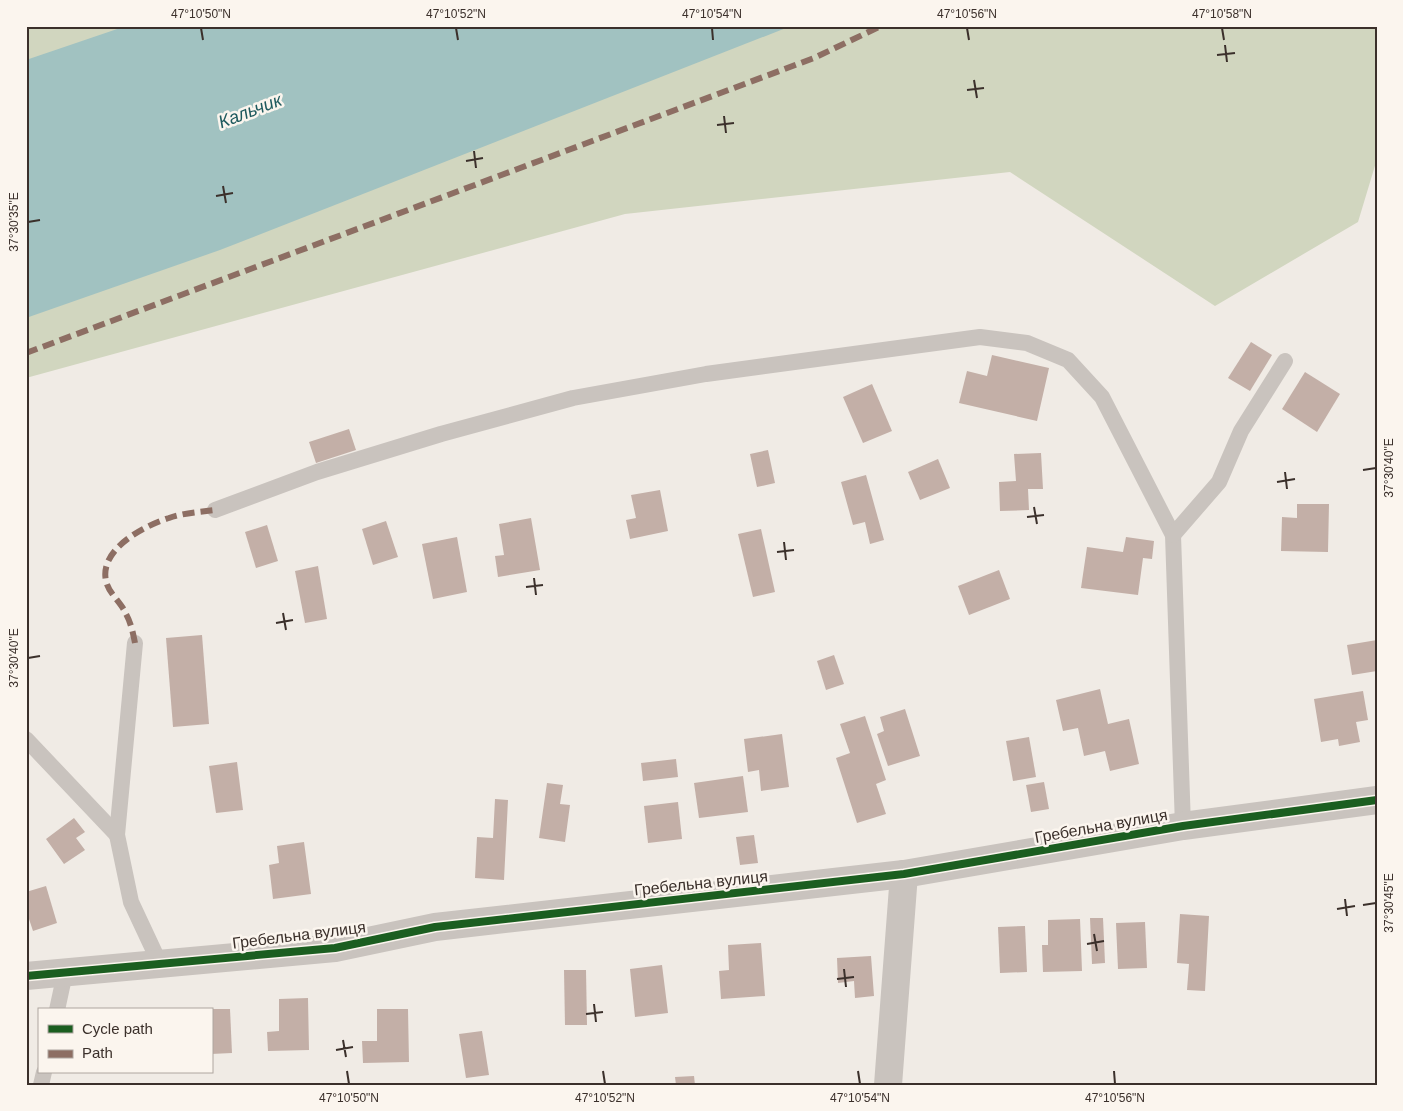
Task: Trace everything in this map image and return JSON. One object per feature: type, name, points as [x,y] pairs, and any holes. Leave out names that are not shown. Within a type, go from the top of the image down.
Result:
[{"type":"street","name":"Гребельна вулиця","points":[[26,976],[334,948],[435,928],[904,874],[1183,826],[1377,800]]},
{"type":"street","points":[[888,1085],[904,874]]},
{"type":"lane","points":[[214,510],[317,472],[441,434],[573,398],[706,374],[980,337],[1027,343],[1068,360],[1102,397],[1173,535],[1183,826]]},
{"type":"lane","points":[[1173,535],[1219,482],[1241,431],[1285,361]]},
{"type":"lane","points":[[135,643],[117,834],[131,902],[160,964]]},
{"type":"lane","points":[[26,739],[117,834]]},
{"type":"lane","points":[[57,1008],[64,973]]},
{"type":"green space","points":[[26,26],[1377,26],[1377,159],[1358,222],[1215,306],[1010,172],[625,214],[26,378]]},
{"type":"water","name":"Кальчик","points":[[126,26],[791,26],[220,250],[26,318],[26,60]]},
{"type":"building","points":[[1251,342],[1272,355],[1250,391],[1228,378]]},
{"type":"building","points":[[992,355],[1049,368],[1037,421],[959,403],[967,371],[987,376]]},
{"type":"building","points":[[1305,372],[1340,394],[1317,432],[1282,409]]},
{"type":"building","points":[[872,384],[892,431],[863,443],[843,397]]},
{"type":"building","points":[[349,429],[356,450],[316,463],[309,442]]},
{"type":"building","points":[[768,450],[775,483],[757,487],[750,454]]},
{"type":"building","points":[[1041,453],[1043,489],[1028,489],[1029,510],[1000,511],[999,482],[1016,481],[1014,454]]},
{"type":"building","points":[[938,459],[950,488],[920,500],[908,472]]},
{"type":"building","points":[[866,475],[884,540],[870,544],[865,522],[853,525],[841,482]]},
{"type":"building","points":[[660,490],[668,531],[630,539],[626,520],[636,518],[631,495]]},
{"type":"building","points":[[1297,504],[1329,504],[1328,552],[1281,551],[1282,517],[1297,518]]},
{"type":"building","points":[[531,518],[540,570],[498,577],[495,556],[504,555],[499,524]]},
{"type":"building","points":[[386,521],[398,557],[373,565],[362,529]]},
{"type":"building","points":[[267,525],[278,561],[256,568],[245,532]]},
{"type":"building","points":[[761,529],[775,592],[753,597],[738,534]]},
{"type":"building","points":[[457,537],[467,592],[433,599],[422,544]]},
{"type":"building","points":[[1126,537],[1154,541],[1152,559],[1143,558],[1138,595],[1081,588],[1087,547],[1123,552]]},
{"type":"building","points":[[318,566],[327,619],[305,623],[295,571]]},
{"type":"building","points":[[999,570],[1010,599],[969,615],[958,586]]},
{"type":"building","points":[[202,635],[209,724],[173,727],[166,638]]},
{"type":"building","points":[[1377,640],[1377,671],[1352,675],[1347,645]]},
{"type":"building","points":[[834,655],[844,684],[826,690],[817,661]]},
{"type":"building","points":[[1100,689],[1108,724],[1129,719],[1139,764],[1110,771],[1105,751],[1084,756],[1078,728],[1063,731],[1056,700]]},
{"type":"building","points":[[1363,691],[1368,720],[1356,722],[1360,742],[1339,746],[1338,739],[1321,742],[1314,699]]},
{"type":"building","points":[[905,709],[920,756],[888,766],[877,734],[884,731],[880,717]]},
{"type":"building","points":[[865,716],[886,780],[876,784],[886,814],[857,823],[836,758],[850,753],[840,724]]},
{"type":"building","points":[[782,734],[789,787],[761,791],[759,770],[748,772],[744,739]]},
{"type":"building","points":[[1029,737],[1036,777],[1013,781],[1006,741]]},
{"type":"building","points":[[676,759],[678,777],[643,781],[641,763]]},
{"type":"building","points":[[237,762],[243,810],[216,813],[209,766]]},
{"type":"building","points":[[743,776],[748,812],[699,818],[694,783]]},
{"type":"building","points":[[1044,782],[1049,809],[1031,812],[1026,785]]},
{"type":"building","points":[[547,783],[563,785],[560,804],[570,805],[565,842],[539,838]]},
{"type":"building","points":[[495,799],[508,800],[504,880],[475,878],[477,837],[493,838]]},
{"type":"building","points":[[678,802],[682,839],[648,843],[644,806]]},
{"type":"building","points":[[74,818],[85,832],[76,838],[85,850],[64,864],[46,839]]},
{"type":"building","points":[[754,835],[758,863],[740,865],[736,837]]},
{"type":"building","points":[[304,842],[311,894],[273,899],[269,865],[279,863],[277,846]]},
{"type":"building","points":[[46,886],[57,923],[33,931],[26,910],[26,892]]},
{"type":"building","points":[[1180,914],[1209,916],[1205,991],[1187,990],[1189,964],[1177,963]]},
{"type":"building","points":[[1090,918],[1103,918],[1105,963],[1092,964]]},
{"type":"building","points":[[1080,919],[1082,971],[1043,972],[1042,945],[1048,945],[1048,920]]},
{"type":"building","points":[[1145,922],[1147,968],[1118,969],[1116,923]]},
{"type":"building","points":[[1025,926],[1027,972],[1000,973],[998,927]]},
{"type":"building","points":[[761,943],[765,996],[721,999],[719,971],[729,970],[728,945]]},
{"type":"building","points":[[871,956],[874,996],[855,998],[854,981],[838,983],[837,958]]},
{"type":"building","points":[[662,965],[668,1013],[635,1017],[630,969]]},
{"type":"building","points":[[564,970],[586,970],[587,1025],[565,1025]]},
{"type":"building","points":[[308,998],[309,1050],[268,1051],[267,1032],[279,1031],[279,999]]},
{"type":"building","points":[[212,1009],[230,1009],[232,1053],[212,1054]]},
{"type":"building","points":[[377,1009],[408,1009],[409,1062],[363,1063],[362,1041],[377,1041]]},
{"type":"building","points":[[482,1031],[489,1075],[466,1078],[459,1034]]},
{"type":"building","points":[[694,1076],[695,1085],[676,1085],[675,1077]]},
{"type":"marked path","points":[[26,353],[814,58],[881,26]]},
{"type":"marked path","points":[[135,643],[128,617],[106,581],[106,569],[109,559],[126,540],[148,527],[174,516],[215,510]]},
{"type":"cycle path","points":[[26,976],[335,948],[435,927],[904,874],[1183,826],[1377,800]]}]
